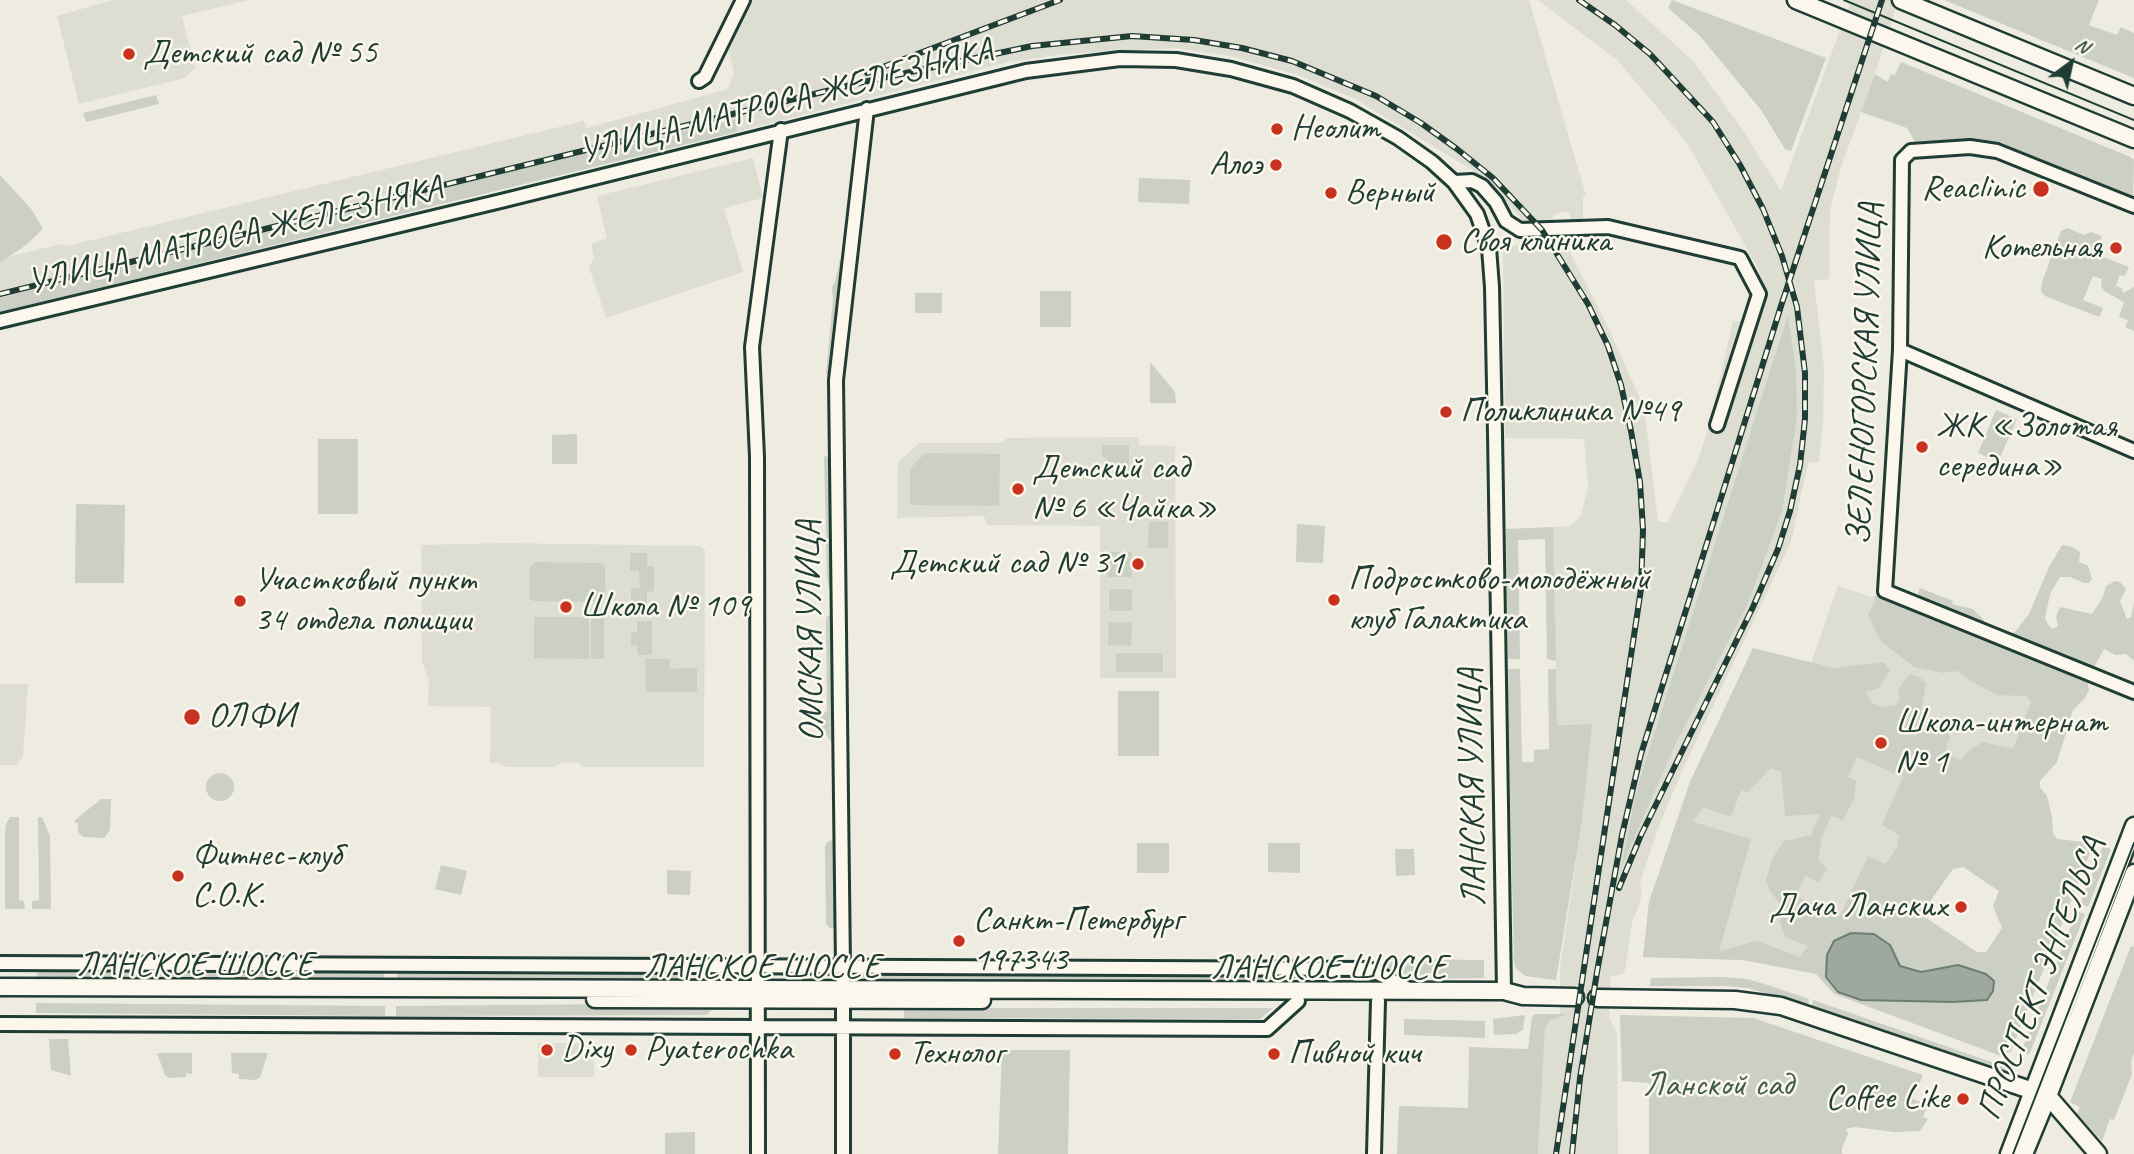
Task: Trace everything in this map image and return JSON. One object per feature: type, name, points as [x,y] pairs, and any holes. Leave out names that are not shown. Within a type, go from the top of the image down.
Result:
[{"type":"main road","points":[[1796,0],[2134,139]]},
{"type":"main road","points":[[1901,0],[2134,96]]},
{"type":"main road","name":"ПРОСПЕКТ ЭНГЕЛЬСА","points":[[2024,1154],[2038,1098],[2134,826]]},
{"type":"main road","name":"ПРОСПЕКТ ЭНГЕЛЬСА","points":[[2009,1154],[2038,1098],[2134,873]]},
{"type":"main road","name":"ЛАНСКОЕ ШОССЕ","points":[[0,986],[757,994]]},
{"type":"main road","name":"ЛАНСКОЕ ШОССЕ","points":[[0,997],[1412,991],[1504,991],[1523,996],[1575,997]]},
{"type":"main road","name":"ЛАНСКОЕ ШОССЕ","points":[[843,994],[1298,1001],[1503,1001],[1523,996]]},
{"type":"main road","points":[[1597,998],[1735,1000],[1781,1006],[2038,1098],[2098,1154]]},
{"type":"main road","points":[[2038,1098],[2087,1154]]},
{"type":"street","points":[[699,81],[705,77],[743,0]]},
{"type":"street","name":"УЛИЦА МАТРОСА ЖЕЛЕЗНЯКА","points":[[0,321],[1026,71],[1120,59],[1176,60],[1231,69],[1293,86],[1350,111],[1398,138],[1454,181],[1477,214],[1489,248],[1492,287]]},
{"type":"street","name":"ОМСКАЯ УЛИЦА","points":[[843,1154],[844,1026],[836,380],[867,109]]},
{"type":"street","name":"ОМСКАЯ УЛИЦА","points":[[758,1154],[757,471],[752,348],[781,130]]},
{"type":"street","name":"ЗЕЛЕНОГОРСКАЯ УЛИЦА","points":[[2134,206],[1997,151],[1970,147],[1911,150],[1902,160],[1900,350],[1885,591],[2134,692]]},
{"type":"street","points":[[1454,181],[1472,181],[1482,186],[1496,202],[1506,221],[1520,230],[1608,227],[1740,258],[1759,294],[1717,425]]},
{"type":"street","points":[[1473,208],[1484,202],[1496,202]]},
{"type":"street","name":"ЛАНСКАЯ УЛИЦА","points":[[1492,287],[1504,991]]},
{"type":"street","points":[[1900,350],[2134,451]]},
{"type":"street","points":[[0,964],[1369,969],[1412,991]]},
{"type":"street","points":[[0,1024],[1267,1028],[1298,1001]]},
{"type":"street","points":[[1374,1154],[1378,1001]]},
{"type":"shaded area","name":"Детский сад № 55","points":[[112,0],[249,0],[182,16],[195,68],[185,78],[79,104],[57,16]]},
{"type":"shaded area","points":[[750,0],[1529,0],[1586,196],[1583,197],[1583,223],[1571,223],[1570,213],[1560,212],[1552,217],[1607,325],[1644,407],[1658,521],[1667,523],[1698,460],[1710,423],[1733,321],[1747,321],[1759,270],[1687,143],[1618,61],[1538,0],[1626,0],[1693,61],[1742,129],[1781,191],[1851,0],[1898,0],[1875,74],[1841,167],[1830,211],[1829,279],[1814,281],[1824,367],[1819,462],[1808,463],[1791,542],[1683,769],[1660,824],[1640,882],[1642,893],[1633,918],[1625,970],[1622,974],[1611,976],[1609,1017],[1617,1034],[1618,1154],[1538,1154],[1545,1029],[1550,1020],[1560,1015],[1560,967],[1582,821],[1591,724],[1557,725],[1553,527],[1570,526],[1581,516],[1588,487],[1584,439],[1505,438],[1503,246],[1540,245],[1519,216],[1474,171],[1355,99],[1298,75],[1234,57],[1176,48],[1065,54],[1009,62],[736,132],[0,309],[0,259],[61,244],[67,246],[584,121],[587,128],[728,89],[734,73],[727,44]]},
{"type":"shaded area","points":[[753,158],[763,198],[724,208],[743,272],[606,318],[589,267],[594,258],[591,244],[607,238],[597,196]]},
{"type":"shaded area","points":[[1139,437],[1139,445],[1175,446],[1176,678],[1100,678],[1100,526],[987,525],[984,516],[897,518],[898,462],[920,443],[1000,443],[1008,438]]},
{"type":"shaded area","points":[[504,543],[700,546],[705,550],[704,767],[583,767],[579,763],[565,762],[555,767],[506,767],[499,763],[490,763],[491,707],[428,706],[429,681],[422,662],[421,545]]},
{"type":"shaded area","name":"Школа-интернат № 1","points":[[1838,586],[1885,601],[2080,681],[2022,821],[1904,844],[1816,974],[1743,960],[1643,957],[1649,902],[1690,782],[1753,648],[1811,663]]},
{"type":"shaded area","points":[[0,684],[28,684],[23,757],[16,765],[0,765]]},
{"type":"shaded area","points":[[1851,933],[1874,934],[1890,945],[1900,966],[1921,972],[1958,965],[1986,974],[1994,981],[1993,991],[1987,1000],[1952,1002],[1861,1000],[1838,992],[1826,977],[1827,955],[1834,941]]},
{"type":"shaded area","points":[[538,1043],[593,1043],[594,1077],[538,1077]]},
{"type":"green space","points":[[1672,0],[1826,58],[1791,151],[1785,149],[1761,110],[1700,36],[1668,8]]},
{"type":"green space","points":[[1944,0],[2099,0],[2089,25],[2117,35],[2121,27],[2134,33],[2134,78]]},
{"type":"green space","points":[[1901,62],[2128,156],[2134,160],[2133,201],[2000,146],[1917,146],[1907,128],[1861,112],[1875,74],[1888,82]]},
{"type":"green space","points":[[156,95],[159,104],[86,122],[83,113]]},
{"type":"green space","points":[[741,118],[742,124],[736,126],[737,132],[0,312],[0,298],[505,173]]},
{"type":"green space","points":[[0,175],[32,210],[43,229],[0,263]]},
{"type":"green space","points":[[1139,178],[1190,180],[1189,204],[1138,202]]},
{"type":"green space","points":[[2067,228],[2084,235],[2091,232],[2102,236],[2095,254],[2129,267],[2125,276],[2120,275],[2116,286],[2122,288],[2123,293],[2134,287],[2134,331],[2125,327],[2128,320],[2119,317],[2124,302],[2104,291],[2101,286],[2102,279],[2093,276],[2083,300],[2103,308],[2099,317],[2045,296],[2041,291],[2061,231]]},
{"type":"green space","points":[[840,259],[844,261],[832,364],[830,373],[826,374],[832,287]]},
{"type":"green space","points":[[1040,291],[1071,291],[1071,327],[1040,327]]},
{"type":"green space","points":[[915,293],[942,293],[942,313],[915,313]]},
{"type":"green space","points":[[1788,315],[1796,371],[1797,416],[1782,511],[1748,603],[1675,745],[1621,868],[1637,788]]},
{"type":"green space","points":[[1150,362],[1175,392],[1176,403],[1150,403]]},
{"type":"green space","points":[[1996,410],[2017,419],[1998,462],[1978,453]]},
{"type":"green space","points":[[577,434],[577,464],[552,464],[552,435]]},
{"type":"green space","points":[[318,439],[358,439],[358,514],[318,514]]},
{"type":"green space","points":[[1102,445],[1129,445],[1129,474],[1113,474],[1113,464],[1102,456]]},
{"type":"green space","points":[[925,453],[1000,454],[999,506],[910,505],[910,469]]},
{"type":"green space","points":[[824,456],[831,458],[835,586],[832,588],[828,585],[827,576]]},
{"type":"green space","points":[[76,504],[125,505],[124,583],[75,583]]},
{"type":"green space","points":[[1149,521],[1168,522],[1168,548],[1148,548]]},
{"type":"green space","points":[[1297,524],[1325,526],[1323,563],[1296,562]]},
{"type":"green space","points":[[1553,527],[1556,661],[1547,659],[1545,539],[1518,540],[1520,659],[1508,659],[1506,529]]},
{"type":"green space","name":"Школа-интернат № 1","points":[[2062,545],[2072,547],[2080,552],[2079,562],[2088,566],[2092,579],[2089,583],[2084,583],[2070,577],[2060,577],[2050,594],[2045,618],[2053,629],[2058,626],[2056,616],[2060,607],[2092,614],[2103,597],[2106,586],[2115,581],[2120,582],[2126,589],[2120,601],[2127,619],[2131,617],[2134,602],[2134,661],[2126,654],[2115,655],[2104,649],[2094,667],[2086,671],[2089,690],[2073,710],[2057,762],[2040,781],[2040,787],[2047,796],[2053,833],[2057,839],[2084,842],[2092,848],[2011,1051],[2001,1056],[1834,994],[1816,974],[1743,960],[1643,957],[1649,902],[1690,782],[1753,648],[1834,668],[1884,662],[1890,671],[1879,688],[1866,692],[1871,702],[1881,707],[1896,705],[1900,700],[1898,691],[1901,685],[1910,674],[1918,676],[1926,683],[1921,712],[1948,730],[1950,738],[1946,748],[1949,755],[1961,760],[1967,752],[1983,742],[2013,749],[2031,702],[2026,696],[1997,695],[1957,671],[1943,673],[1914,667],[1880,640],[1868,615],[1875,602],[1874,596],[1889,596],[1906,605],[1920,596],[1920,588],[1953,601],[1952,604],[1973,609],[1984,620],[1985,634],[1998,639],[2015,632],[2029,614],[2049,567]],"holes":[[[1857,757],[1903,777],[1882,825],[1899,835],[1897,847],[1886,864],[1868,856],[1840,916],[1796,896],[1805,876],[1819,882],[1827,869],[1818,859],[1822,837],[1831,816],[1843,820],[1854,799],[1856,781],[1848,777]],[[1771,768],[1781,772],[1785,816],[1820,814],[1811,835],[1784,841],[1772,859],[1766,880],[1782,907],[1780,922],[1785,937],[1808,946],[1800,957],[1757,941],[1719,951],[1751,839],[1693,822],[1703,807],[1731,817],[1741,790],[1747,793]],[[1963,867],[1999,891],[1993,906],[2002,928],[1986,952],[1977,952],[1925,917],[1926,907],[1953,869]],[[1851,933],[1874,934],[1890,945],[1900,966],[1921,972],[1958,965],[1952,1002],[1861,1000]]]},
{"type":"green space","points":[[1108,552],[1132,552],[1132,577],[1107,577]]},
{"type":"green space","points":[[630,553],[647,553],[647,566],[654,566],[654,591],[647,592],[647,606],[631,606],[631,589],[640,588],[639,571],[630,570]]},
{"type":"green space","points":[[537,562],[599,563],[605,566],[605,596],[599,602],[534,601],[529,598],[530,566]]},
{"type":"green space","points":[[1109,589],[1132,589],[1132,611],[1109,611]]},
{"type":"green space","points":[[829,615],[834,619],[834,742],[831,742],[820,725],[821,717],[827,710],[826,618]]},
{"type":"green space","points":[[534,617],[589,617],[589,659],[534,658]]},
{"type":"green space","points":[[591,617],[604,618],[604,659],[591,659]]},
{"type":"green space","points":[[637,621],[652,621],[652,655],[638,655],[637,645],[631,645],[631,633],[637,632]]},
{"type":"green space","points":[[1109,622],[1132,623],[1131,646],[1108,645]]},
{"type":"green space","points":[[1116,653],[1163,653],[1163,672],[1116,672]]},
{"type":"green space","points":[[645,659],[670,659],[670,669],[697,668],[697,692],[646,692]]},
{"type":"green space","points":[[1507,669],[1520,669],[1522,762],[1534,762],[1534,750],[1549,749],[1548,669],[1556,669],[1557,725],[1592,724],[1582,821],[1556,980],[1525,976],[1516,968],[1514,962]]},
{"type":"green space","points":[[1118,691],[1159,691],[1159,756],[1118,756]]},
{"type":"green space","points":[[220,773],[230,777],[234,787],[230,797],[220,801],[210,797],[206,787],[210,777]]},
{"type":"green space","points":[[101,799],[111,799],[110,830],[104,838],[83,837],[78,832],[78,823],[75,823],[75,820]]},
{"type":"green space","points":[[10,817],[19,817],[19,900],[24,901],[25,909],[5,909],[5,833]]},
{"type":"green space","points":[[38,817],[42,817],[50,836],[51,909],[32,909],[32,901],[39,900]]},
{"type":"green space","points":[[832,840],[836,842],[837,925],[830,928],[826,924],[825,848],[826,843]]},
{"type":"green space","points":[[1137,843],[1169,843],[1169,873],[1137,873]]},
{"type":"green space","points":[[1268,843],[1300,843],[1300,873],[1268,872]]},
{"type":"green space","points":[[2103,846],[2111,849],[2088,907],[2080,904]]},
{"type":"green space","points":[[1395,849],[1414,849],[1415,875],[1396,876]]},
{"type":"green space","points":[[441,865],[467,871],[461,895],[435,889]]},
{"type":"green space","points":[[667,870],[691,871],[690,895],[667,894]]},
{"type":"green space","points":[[2077,911],[2085,914],[2029,1055],[2021,1052]]},
{"type":"green space","points":[[2131,946],[2134,947],[2132,1074],[2114,1120],[2110,1119],[2102,1141],[2077,1114],[2080,1107],[2070,1102]]},
{"type":"green space","points":[[1388,959],[1484,960],[1484,978],[1405,979],[1382,964]]},
{"type":"green space","points":[[37,970],[384,971],[384,979],[37,978]]},
{"type":"green space","points":[[397,972],[682,972],[682,979],[397,979]]},
{"type":"green space","points":[[862,973],[1295,975],[1295,979],[1239,983],[862,981]]},
{"type":"green space","points":[[1651,978],[1747,979],[1771,986],[1809,999],[1808,1006],[1748,988],[1650,986]]},
{"type":"green space","points":[[1813,1000],[2006,1067],[2006,1071],[1811,1008]]},
{"type":"green space","points":[[36,1003],[385,1006],[385,1016],[36,1013]]},
{"type":"green space","points":[[726,1003],[707,1015],[396,1016],[396,1006]]},
{"type":"green space","points":[[904,1008],[1273,1008],[1260,1019],[904,1018]]},
{"type":"green space","points":[[1569,1014],[1550,1020],[1545,1029],[1538,1154],[1397,1154],[1399,1106],[1468,1108],[1469,1047],[1528,1049],[1532,1016]]},
{"type":"green space","points":[[1525,1015],[1523,1030],[1516,1034],[1494,1035],[1493,1019]]},
{"type":"green space","name":"Ланской сад","points":[[1620,1015],[1753,1018],[1923,1075],[1913,1099],[1928,1105],[1923,1117],[1928,1119],[1920,1131],[1894,1132],[1855,1127],[1846,1129],[1848,1134],[1842,1154],[1649,1154],[1649,1083],[1622,1081]]},
{"type":"green space","points":[[1404,1019],[1485,1021],[1485,1038],[1404,1035]]},
{"type":"green space","points":[[49,1039],[68,1039],[71,1076],[51,1070]]},
{"type":"green space","points":[[1002,1050],[1070,1050],[1068,1154],[998,1154]]},
{"type":"green space","points":[[157,1053],[192,1053],[192,1074],[170,1078],[165,1075]]},
{"type":"green space","points":[[231,1053],[268,1053],[260,1077],[255,1080],[239,1079],[239,1074],[232,1073]]},
{"type":"green space","points":[[695,1132],[695,1154],[665,1154],[665,1133]]},
{"type":"tram line","points":[[1844,0],[2134,120]]},
{"type":"tram line","points":[[2013,1154],[2134,843]]},
{"type":"railway","points":[[867,73],[1060,0]]},
{"type":"railway","points":[[1579,0],[1650,54],[1713,122],[1740,165],[1763,209],[1782,256],[1797,307],[1805,373],[1805,419],[1800,465],[1778,549],[1753,607],[1641,835],[1619,888]]},
{"type":"railway","points":[[1572,1154],[1580,1078],[1597,972],[1622,835],[1641,754],[1781,306],[1882,0]]},
{"type":"railway","points":[[0,294],[859,83],[1032,46],[1132,36],[1194,40],[1242,48],[1292,61],[1376,96],[1421,123],[1493,178],[1542,230],[1588,304],[1608,346],[1621,385],[1640,482],[1643,530],[1641,589],[1556,1154]]},
{"type":"place","name":"Детский сад № 55","points":[[129,54]]},
{"type":"place","name":"Неолит","points":[[1277,129]]},
{"type":"place","name":"Алоэ","points":[[1276,165]]},
{"type":"place","name":"Reaclinic","points":[[2041,189]]},
{"type":"place","name":"Верный","points":[[1331,193]]},
{"type":"place","name":"Своя клиника","points":[[1444,242]]},
{"type":"place","name":"Котельная","points":[[2116,248]]},
{"type":"place","name":"Поликлиника №49","points":[[1446,412]]},
{"type":"place","name":"ЖК «Золотая середина»","points":[[1922,447]]},
{"type":"place","name":"Детский сад № 6 «Чайка»","points":[[1018,489]]},
{"type":"place","name":"Детский сад № 31","points":[[1138,564]]},
{"type":"place","name":"Подростково-молодёжный клуб Галактика","points":[[1334,600]]},
{"type":"place","name":"Участковый пункт 34 отдела полиции","points":[[240,601]]},
{"type":"place","name":"Школа № 109","points":[[566,607]]},
{"type":"place","name":"ОЛФИ","points":[[192,717]]},
{"type":"place","name":"Школа-интернат № 1","points":[[1881,743]]},
{"type":"place","name":"Фитнес-клуб С.О.К.","points":[[178,876]]},
{"type":"place","name":"Дача Ланских","points":[[1961,907]]},
{"type":"place","name":"Санкт-Петербург 197343","points":[[959,941]]},
{"type":"place","name":"Dixy","points":[[547,1050]]},
{"type":"place","name":"Pyaterochka","points":[[631,1050]]},
{"type":"place","name":"Технолог","points":[[895,1054]]},
{"type":"place","name":"Пивной кич","points":[[1274,1054]]},
{"type":"place","name":"Coffee Like","points":[[1963,1099]]}]
